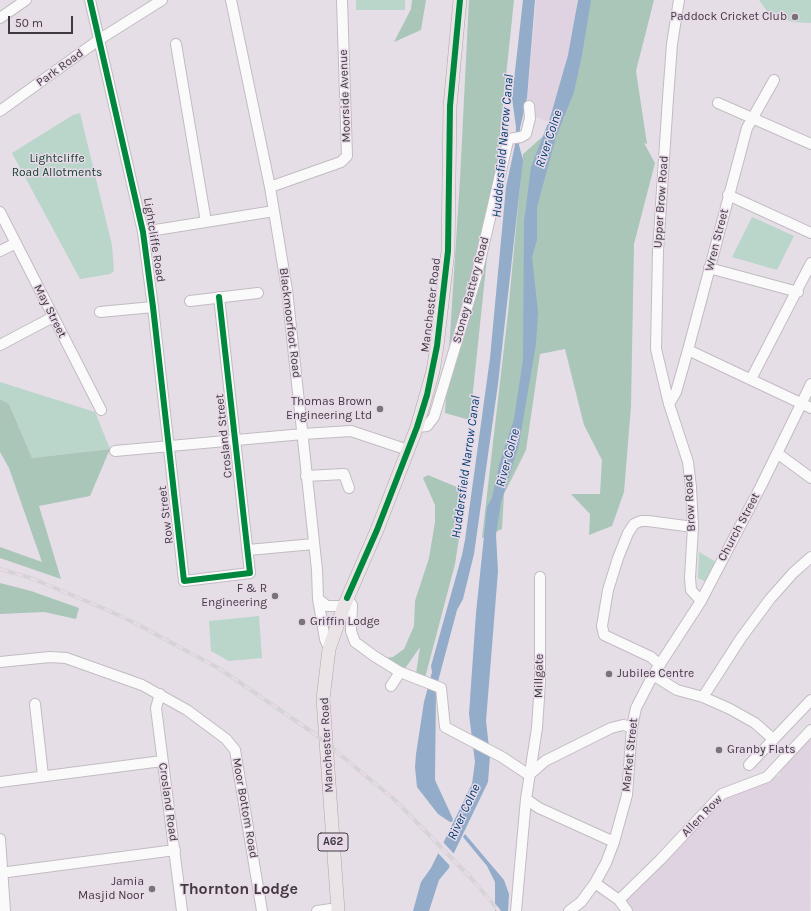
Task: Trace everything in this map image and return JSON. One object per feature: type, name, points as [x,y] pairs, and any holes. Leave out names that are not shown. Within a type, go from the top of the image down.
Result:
[{"type":"main road","name":"Manchester Road","points":[[338,910],[323,699],[329,649],[346,602],[378,530],[417,427],[427,395],[436,352],[446,271],[450,217],[450,106],[460,0]]},
{"type":"street","points":[[0,18],[26,0]]},
{"type":"street","name":"Lightcliffe Road","points":[[90,0],[143,232],[169,446]]},
{"type":"street","name":"Park Road","points":[[0,111],[100,39],[162,0]]},
{"type":"street","name":"Blackmoorfoot Road","points":[[231,0],[270,187],[287,290],[303,434],[318,600],[325,639],[329,649]]},
{"type":"street","name":"Moorside Avenue","points":[[270,187],[341,162],[347,156],[342,0]]},
{"type":"street","name":"Upper Brow Road","points":[[669,404],[656,349],[656,309],[672,44],[679,0]]},
{"type":"street","points":[[176,44],[206,222]]},
{"type":"street","name":"Wren Street","points":[[669,404],[676,392],[688,350],[747,128],[774,80]]},
{"type":"street","points":[[718,103],[811,144]]},
{"type":"street","name":"Stoney Battery Road","points":[[417,427],[427,426],[434,417],[476,278],[507,145],[509,139],[517,138],[526,134],[528,127],[529,106]]},
{"type":"street","points":[[728,195],[811,233]]},
{"type":"street","points":[[143,232],[274,211]]},
{"type":"street","name":"May Street","points":[[0,212],[101,410]]},
{"type":"street","points":[[0,251],[16,243]]},
{"type":"street","points":[[751,379],[798,292],[811,263]]},
{"type":"street","points":[[709,268],[798,292]]},
{"type":"street","points":[[190,300],[258,293]]},
{"type":"street","name":"Crosland Street","points":[[220,297],[250,573]]},
{"type":"street","points":[[100,312],[153,307]]},
{"type":"street","points":[[0,345],[53,317]]},
{"type":"street","points":[[688,350],[806,405]]},
{"type":"street","name":"Church Street","points":[[700,601],[778,453],[806,405],[811,384]]},
{"type":"street","name":"Brow Road","points":[[669,404],[688,462],[692,527],[690,578],[692,590],[700,601]]},
{"type":"street","points":[[116,451],[303,434],[351,432],[408,450]]},
{"type":"street","name":"Row Street","points":[[169,446],[184,581],[250,573]]},
{"type":"street","points":[[778,453],[811,478]]},
{"type":"street","points":[[306,476],[344,474],[349,488]]},
{"type":"street","points":[[660,665],[651,657],[604,635],[602,626],[608,590],[618,558],[628,533],[634,524],[641,520],[648,520],[692,527]]},
{"type":"street","points":[[248,550],[314,544]]},
{"type":"street","points":[[704,697],[741,638],[770,599],[793,573],[811,557]]},
{"type":"street","name":"Millgate","points":[[516,911],[526,799],[537,728],[540,682],[540,577]]},
{"type":"street","points":[[318,600],[327,606],[346,602],[352,605],[351,631],[356,642],[374,656],[400,672],[442,689],[444,726],[496,753],[529,775],[545,761],[567,752],[611,728],[623,725],[632,727]]},
{"type":"street","name":"Market Street","points":[[569,911],[581,902],[595,883],[606,863],[614,842],[628,783],[632,727],[636,708],[653,676],[700,601]]},
{"type":"street","name":"Moor Bottom Road","points":[[0,662],[50,657],[66,658],[142,684],[187,710],[220,735],[235,750],[262,911]]},
{"type":"street","points":[[391,686],[400,672]]},
{"type":"street","points":[[653,676],[677,690],[704,697],[730,709],[755,723],[773,739]]},
{"type":"street","name":"Crosland Road","points":[[160,694],[156,708],[182,911]]},
{"type":"street","points":[[749,765],[811,700]]},
{"type":"street","points":[[35,704],[43,776]]},
{"type":"street","name":"Allen Row","points":[[619,900],[660,860],[722,794],[767,777],[811,730]]},
{"type":"street","points":[[0,782],[162,761]]},
{"type":"street","points":[[526,799],[539,808],[614,842]]},
{"type":"street","points":[[0,839],[1,872],[5,911]]},
{"type":"street","points":[[1,872],[175,850]]},
{"type":"street","points":[[595,883],[619,900],[627,911]]},
{"type":"street","points":[[316,911],[338,910]]},
{"type":"shaded area","points":[[536,0],[577,0],[576,9],[579,11],[554,109],[549,122],[526,113]]},
{"type":"shaded area","points":[[811,727],[810,911],[634,911],[626,900],[722,794],[781,775],[775,765]]},
{"type":"green space","points":[[356,0],[405,0],[405,10],[356,10]]},
{"type":"green space","points":[[412,0],[426,0],[421,30],[394,42],[411,9]]},
{"type":"green space","points":[[469,0],[514,0],[470,420],[445,413],[460,179]]},
{"type":"green space","points":[[587,0],[654,0],[636,71],[647,144],[644,143],[655,163],[634,244],[631,406],[624,492],[612,526],[589,535],[590,514],[571,494],[600,494],[602,460],[584,425],[565,349],[540,354],[526,450],[504,494],[502,529],[482,538],[508,313],[523,154],[565,117],[562,115]]},
{"type":"green space","name":"Paddock Cricket Club","points":[[759,0],[811,0],[811,23],[792,22],[767,11]]},
{"type":"green space","name":"Lightcliffe Road Allotments","points":[[80,113],[112,245],[114,271],[110,274],[80,279],[12,153],[73,115]]},
{"type":"green space","points":[[752,217],[794,236],[777,270],[732,257]]},
{"type":"green space","points":[[0,382],[95,412],[110,449],[32,458],[9,404],[0,399]]},
{"type":"green space","points":[[0,399],[9,404],[32,458],[110,449],[90,496],[39,506],[61,579],[0,558],[0,547],[42,562],[9,468],[0,452]]},
{"type":"green space","points":[[428,475],[464,490],[463,513],[455,564],[425,678],[416,674],[420,647],[404,670],[385,658],[393,657],[404,649],[414,626],[415,601],[429,558],[435,522],[435,505],[423,478]]},
{"type":"green space","points":[[699,552],[716,562],[706,582],[698,578]]},
{"type":"green space","points":[[0,583],[31,591],[79,608],[76,619],[44,612],[0,614]]},
{"type":"green space","points":[[259,616],[262,658],[229,661],[211,651],[209,621]]},
{"type":"water","points":[[523,0],[535,0],[527,98],[520,128],[519,145],[523,160],[498,384],[474,554],[463,599],[457,610],[436,689],[435,780],[453,819],[452,822],[450,822],[438,814],[417,787],[415,767],[416,754],[424,702],[432,672],[431,666],[465,540],[490,358],[506,187],[515,145],[516,127],[512,98]]},
{"type":"water","name":"River Colne","points":[[578,0],[591,0],[574,92],[556,137],[537,207],[537,240],[532,257],[538,312],[536,344],[519,444],[501,502],[496,535],[498,571],[486,721],[490,756],[488,782],[451,859],[449,868],[439,880],[429,911],[413,911],[421,882],[431,868],[472,784],[475,762],[469,714],[476,613],[487,507],[492,498],[499,465],[514,419],[523,360],[524,222],[531,167],[550,118],[568,55]]},
{"type":"water","points":[[465,834],[504,880],[509,894],[508,911],[495,911],[495,882],[487,866],[463,837]]},
{"type":"pier","points":[[442,841],[455,855],[451,867],[437,852]]},
{"type":"railway","points":[[0,569],[31,578],[135,623],[220,669],[315,734],[395,800],[471,878],[499,911]]},
{"type":"cycle path","points":[[90,0],[143,232],[184,581],[250,573],[219,297]]},
{"type":"cycle path","points":[[347,598],[377,530],[417,427],[427,395],[437,346],[448,251],[450,106],[460,0]]},
{"type":"place","name":"Paddock Cricket Club","points":[[795,17]]},
{"type":"place","name":"Thomas Brown Engineering Ltd","points":[[380,409]]},
{"type":"place","name":"F & R Engineering","points":[[275,596]]},
{"type":"place","name":"Griffin Lodge","points":[[302,622]]},
{"type":"place","name":"Jubilee Centre","points":[[609,674]]},
{"type":"place","name":"Granby Flats","points":[[719,750]]},
{"type":"place","name":"Jamia Masjid Noor","points":[[152,889]]},
{"type":"district","name":"Thornton Lodge","points":[[239,889]]},
{"type":"water label","name":"Huddersfield Narrow Canal","points":[[503,146]]},
{"type":"water label","name":"Huddersfield Narrow Canal","points":[[466,467]]}]
